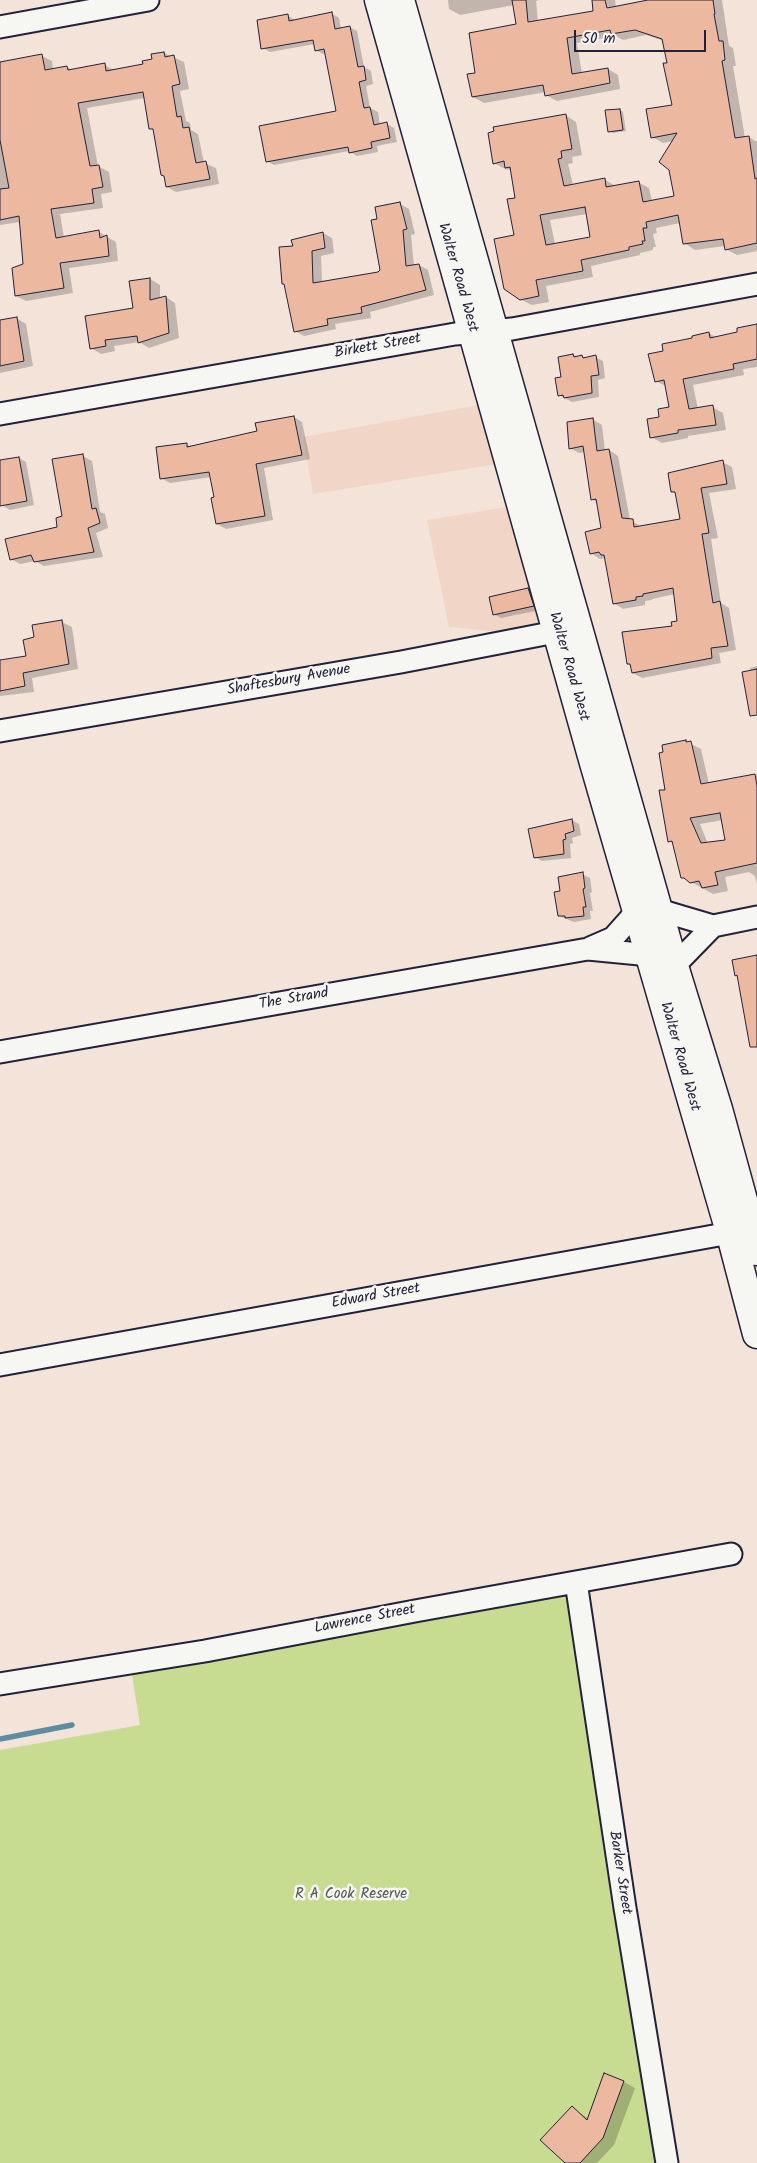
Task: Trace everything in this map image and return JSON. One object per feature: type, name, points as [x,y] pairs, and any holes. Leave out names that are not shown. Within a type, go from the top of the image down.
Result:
[{"type":"main road","name":"Walter Road West","points":[[379,0],[483,331],[662,960],[746,1238],[757,1334]]},
{"type":"main road","name":"Walter Road West","points":[[400,0],[483,331]]},
{"type":"street","points":[[0,27],[148,0]]},
{"type":"street","name":"Birkett Street","points":[[0,414],[757,284]]},
{"type":"street","name":"Shaftesbury Avenue","points":[[0,731],[568,630]]},
{"type":"street","points":[[648,910],[713,926]]},
{"type":"street","name":"The Strand","points":[[0,1052],[588,949],[613,938],[648,910]]},
{"type":"street","points":[[662,960],[713,926],[757,917]]},
{"type":"street","name":"The Strand","points":[[588,949],[662,960]]},
{"type":"street","name":"Edward Street","points":[[0,1365],[719,1235],[746,1238]]},
{"type":"street","name":"Lawrence Street","points":[[0,1684],[205,1651],[731,1554]]},
{"type":"street","name":"Barker Street","points":[[576,1582],[628,1926],[667,2163]]},
{"type":"shaded area","points":[[478,405],[497,464],[313,494],[303,437]]},
{"type":"shaded area","points":[[507,507],[544,636],[449,627],[427,520]]},
{"type":"green space","name":"R A Cook Reserve","points":[[576,1582],[667,2163],[0,2163],[0,1750],[140,1725],[130,1663]]},
{"type":"building","points":[[512,0],[526,0],[528,22],[593,11],[592,0],[605,0],[607,8],[648,0],[713,0],[719,41],[723,41],[725,60],[722,61],[735,138],[749,136],[755,179],[757,178],[757,243],[725,250],[723,239],[683,244],[678,215],[646,222],[647,228],[643,228],[645,241],[642,241],[643,244],[629,247],[629,250],[581,260],[583,271],[536,280],[539,296],[520,300],[504,289],[494,239],[514,235],[507,199],[515,198],[510,167],[505,168],[504,161],[493,164],[488,133],[494,131],[493,127],[566,114],[572,149],[561,151],[562,158],[558,159],[564,186],[605,178],[606,187],[639,181],[643,202],[674,196],[669,170],[659,162],[677,133],[651,138],[646,109],[672,105],[663,63],[667,63],[662,39],[635,30],[611,34],[610,30],[567,38],[572,74],[608,68],[610,83],[545,96],[543,85],[472,97],[467,74],[475,73],[469,33],[516,24]],"holes":[[[585,207],[590,237],[546,245],[540,215]]]},
{"type":"building","points":[[332,12],[335,29],[350,26],[358,67],[364,66],[366,80],[359,82],[364,108],[370,107],[374,125],[387,122],[390,138],[371,142],[372,148],[349,153],[348,147],[266,162],[259,126],[336,111],[324,49],[315,51],[313,40],[261,49],[257,20],[288,14],[289,21]]},
{"type":"building","points":[[164,52],[165,57],[174,55],[180,84],[172,86],[177,117],[181,116],[183,128],[189,127],[196,163],[206,161],[210,179],[166,187],[164,176],[161,175],[153,129],[149,129],[143,92],[78,103],[90,166],[99,165],[103,187],[92,189],[94,203],[51,209],[56,238],[99,230],[100,238],[107,235],[109,256],[60,263],[64,288],[15,296],[12,268],[23,264],[19,216],[0,220],[0,189],[9,188],[0,140],[0,62],[42,54],[45,70],[67,66],[68,70],[105,63],[106,71],[143,64],[142,61],[152,59],[151,54]]},
{"type":"building","points":[[620,109],[623,130],[608,132],[605,110]]},
{"type":"building","points":[[400,202],[407,229],[403,230],[406,266],[419,264],[426,290],[361,307],[362,313],[327,319],[328,325],[294,332],[284,284],[282,284],[279,247],[293,246],[291,240],[323,232],[325,248],[312,251],[313,283],[378,272],[380,270],[371,220],[377,219],[375,207]]},
{"type":"building","points":[[150,278],[150,300],[166,296],[169,333],[138,343],[137,336],[105,340],[106,346],[90,349],[85,316],[133,308],[129,281]]},
{"type":"building","points":[[17,317],[24,361],[0,366],[0,320]]},
{"type":"building","points":[[757,324],[757,359],[733,364],[734,369],[683,379],[689,409],[713,405],[716,425],[678,430],[678,433],[650,438],[647,419],[659,417],[658,409],[669,407],[664,380],[655,382],[648,354],[663,351],[662,344],[692,338],[692,336],[709,332],[710,338],[737,332],[737,328]]},
{"type":"building","points":[[573,354],[574,357],[582,355],[583,358],[596,355],[599,375],[591,376],[592,393],[564,398],[563,395],[558,396],[555,378],[561,377],[558,357]]},
{"type":"building","points":[[294,416],[302,455],[256,464],[265,516],[216,524],[211,498],[214,497],[209,472],[160,479],[156,447],[187,443],[187,447],[257,431],[255,423]]},
{"type":"building","points":[[593,418],[597,451],[609,449],[622,518],[633,519],[634,527],[680,519],[675,492],[671,492],[668,473],[723,460],[727,484],[701,488],[709,533],[702,534],[713,603],[720,601],[728,646],[711,648],[712,658],[632,673],[630,664],[627,664],[622,632],[672,626],[671,622],[677,621],[673,588],[643,594],[643,596],[636,597],[636,600],[613,604],[604,555],[601,555],[599,552],[590,554],[585,532],[601,528],[596,499],[591,500],[583,446],[569,449],[567,422]]},
{"type":"building","points":[[83,454],[92,509],[96,508],[100,523],[88,528],[94,552],[34,562],[31,555],[10,560],[5,539],[57,527],[56,518],[62,516],[52,459]]},
{"type":"building","points":[[19,457],[27,501],[0,506],[0,460]]},
{"type":"building","points":[[528,588],[534,606],[493,615],[489,597]]},
{"type":"building","points":[[62,620],[69,664],[23,673],[25,686],[0,691],[0,660],[26,656],[23,640],[34,637],[32,625]]},
{"type":"building","points":[[757,669],[757,715],[750,716],[742,672]]},
{"type":"building","points":[[686,740],[686,742],[691,741],[701,784],[755,774],[757,786],[757,863],[715,872],[718,885],[702,888],[699,881],[690,883],[681,878],[672,841],[668,842],[659,790],[665,790],[659,753],[663,752],[662,745]],"holes":[[[720,813],[725,840],[701,843],[690,818]]]},
{"type":"building","points":[[572,819],[574,831],[565,834],[566,839],[563,840],[564,854],[534,858],[528,829]]},
{"type":"building","points":[[583,872],[586,907],[583,907],[584,916],[565,918],[565,916],[558,916],[554,892],[560,891],[558,877]]},
{"type":"building","points":[[757,955],[757,1047],[750,1047],[737,975],[735,976],[732,960]]},
{"type":"building","points":[[604,2073],[624,2081],[603,2138],[580,2163],[565,2163],[540,2140],[572,2106],[587,2120]]},
{"type":"waterway","points":[[0,1739],[72,1725]]}]
